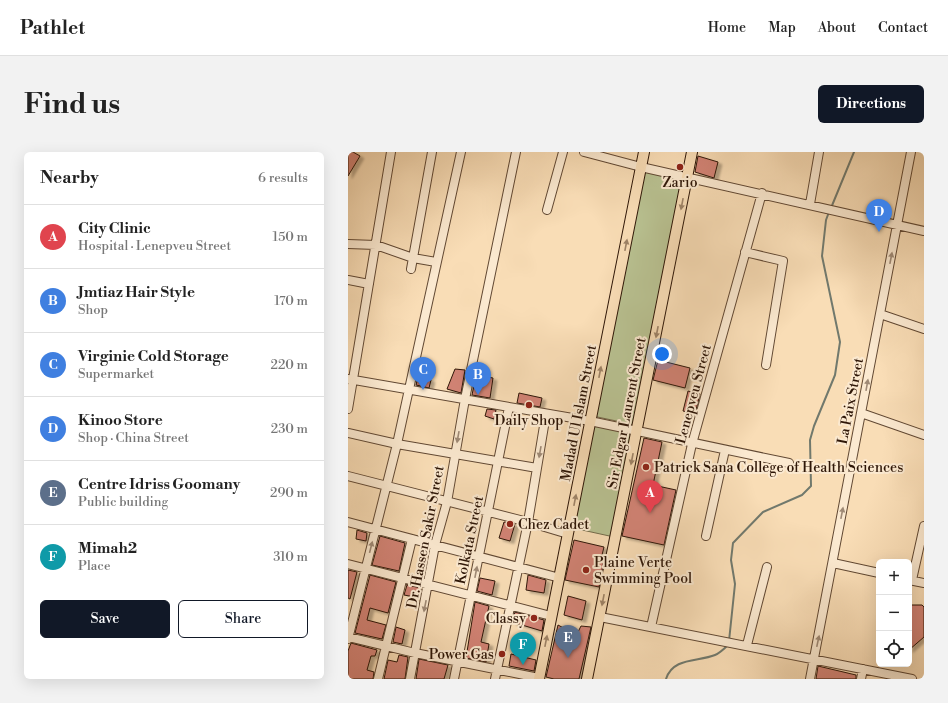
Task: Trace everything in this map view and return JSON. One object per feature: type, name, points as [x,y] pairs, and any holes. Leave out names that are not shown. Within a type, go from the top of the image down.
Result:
[{"type":"main road","name":"Madad Ul Islam Street","points":[[539,679],[644,152]]},
{"type":"main road","name":"Sir Edgar Laurent Street","points":[[587,679],[692,152]]},
{"type":"street","points":[[348,409],[351,379],[376,245],[391,152]]},
{"type":"street","points":[[411,269],[432,152]]},
{"type":"street","points":[[461,152],[397,444],[348,638],[539,679]]},
{"type":"street","name":"Dr. Hassen Sakir Street","points":[[410,679],[436,545],[447,502],[454,454],[516,152]]},
{"type":"street","points":[[547,210],[563,152]]},
{"type":"street","points":[[584,152],[641,167],[762,193],[924,231]]},
{"type":"street","points":[[810,204],[819,152]]},
{"type":"street","name":"La Paix Street","points":[[810,679],[911,152]]},
{"type":"street","name":"Lenepveu Street","points":[[651,627],[692,444],[762,193]]},
{"type":"street","points":[[348,244],[376,245],[413,258],[436,262]]},
{"type":"street","points":[[745,252],[783,261],[766,365]]},
{"type":"street","points":[[348,280],[369,284]]},
{"type":"street","points":[[880,314],[924,329]]},
{"type":"street","points":[[351,379],[590,421],[692,444],[789,463]]},
{"type":"street","name":"Kolkata Street","points":[[454,679],[489,512],[509,407]]},
{"type":"street","points":[[861,413],[924,435]]},
{"type":"street","points":[[495,679],[528,522],[546,414]]},
{"type":"street","points":[[348,433],[397,444],[537,468]]},
{"type":"street","points":[[706,536],[725,450]]},
{"type":"street","points":[[348,476],[528,522],[568,534]]},
{"type":"street","points":[[348,522],[560,578]]},
{"type":"street","points":[[912,572],[924,526]]},
{"type":"street","points":[[378,679],[412,539]]},
{"type":"street","points":[[833,563],[876,572]]},
{"type":"street","points":[[348,564],[551,616]]},
{"type":"street","points":[[747,646],[767,567]]},
{"type":"street","points":[[912,580],[924,583]]},
{"type":"street","points":[[600,617],[708,639],[814,658],[912,679]]},
{"type":"street","points":[[861,679],[863,669]]},
{"type":"green space","points":[[643,171],[682,179],[635,425],[593,416]]},
{"type":"green space","points":[[594,424],[636,433],[614,537],[573,528]]},
{"type":"building","points":[[348,152],[353,152],[360,156],[348,176]]},
{"type":"building","points":[[698,156],[718,162],[714,178],[695,172]]},
{"type":"building","points":[[658,360],[690,368],[685,388],[653,380]]},
{"type":"building","points":[[455,369],[465,370],[461,393],[447,389]]},
{"type":"building","points":[[476,375],[493,378],[490,398],[472,395]]},
{"type":"building","points":[[418,377],[431,380],[429,388],[416,385]]},
{"type":"building","points":[[688,391],[700,394],[695,414],[683,411]]},
{"type":"building","points":[[519,393],[542,398],[540,407],[517,403]]},
{"type":"building","points":[[487,409],[496,410],[494,419],[485,416]]},
{"type":"building","points":[[644,438],[662,442],[653,485],[676,490],[664,545],[622,536]]},
{"type":"building","points":[[504,522],[515,524],[510,541],[499,538]]},
{"type":"building","points":[[357,530],[367,533],[366,541],[356,539]]},
{"type":"building","points":[[380,536],[405,543],[399,571],[372,565]]},
{"type":"building","name":"Plaine Verte Swimming Pool","points":[[574,540],[604,547],[601,559],[604,559],[599,587],[565,580]]},
{"type":"building","points":[[348,570],[357,572],[350,599],[348,598]]},
{"type":"building","points":[[370,575],[396,582],[388,613],[370,608],[367,620],[386,625],[382,639],[355,633]]},
{"type":"building","points":[[528,575],[546,580],[544,593],[526,590]]},
{"type":"building","points":[[480,578],[495,581],[492,595],[477,591]]},
{"type":"building","points":[[407,585],[421,588],[420,598],[404,595]]},
{"type":"building","points":[[568,596],[586,601],[582,620],[564,615]]},
{"type":"building","points":[[475,602],[489,606],[481,642],[489,644],[486,662],[466,658]]},
{"type":"building","points":[[912,605],[922,605],[924,607],[924,637],[912,647]]},
{"type":"building","points":[[515,612],[544,620],[542,631],[512,622]]},
{"type":"building","points":[[558,625],[571,632],[578,632],[581,626],[591,627],[579,679],[554,679],[546,677]]},
{"type":"building","points":[[396,627],[405,630],[402,644],[393,642]]},
{"type":"building","points":[[351,643],[377,650],[375,656],[371,656],[367,670],[374,672],[373,679],[348,679],[348,651]]},
{"type":"building","points":[[511,654],[536,660],[534,671],[509,666]]},
{"type":"building","points":[[399,655],[408,657],[405,679],[384,679],[388,660],[397,662]]},
{"type":"building","points":[[419,659],[448,665],[444,679],[416,679]]},
{"type":"building","points":[[818,666],[856,675],[856,679],[816,679]]},
{"type":"waterway","points":[[831,208],[854,152]]},
{"type":"waterway","points":[[729,641],[735,584],[731,560],[733,543],[763,512],[802,495],[811,486],[810,440],[814,426],[835,375],[840,342],[822,256],[826,220],[829,212]]},
{"type":"waterway","points":[[666,679],[669,672],[674,667],[687,661],[715,655],[728,645]]},
{"type":"place","name":"Zario","points":[[680,167]]},
{"type":"place","name":"Kinoo Store","points":[[879,232]]},
{"type":"place","name":"Virginie Cold Storage","points":[[423,390]]},
{"type":"place","name":"Jmtiaz Hair Style","points":[[478,395]]},
{"type":"place","name":"Daily Shop","points":[[529,405]]},
{"type":"place","name":"Patrick Sana College of Health Sciences","points":[[646,467]]},
{"type":"place","name":"City Clinic","points":[[650,513]]},
{"type":"place","name":"Chez Cadet","points":[[510,524]]},
{"type":"place","name":"Plaine Verte Swimming Pool","points":[[586,570]]},
{"type":"place","name":"Classy","points":[[534,618]]},
{"type":"place","name":"Power Gas","points":[[502,654]]},
{"type":"place","name":"Centre Idriss Goomany","points":[[568,658]]},
{"type":"place","name":"Mimah2","points":[[523,665]]}]
